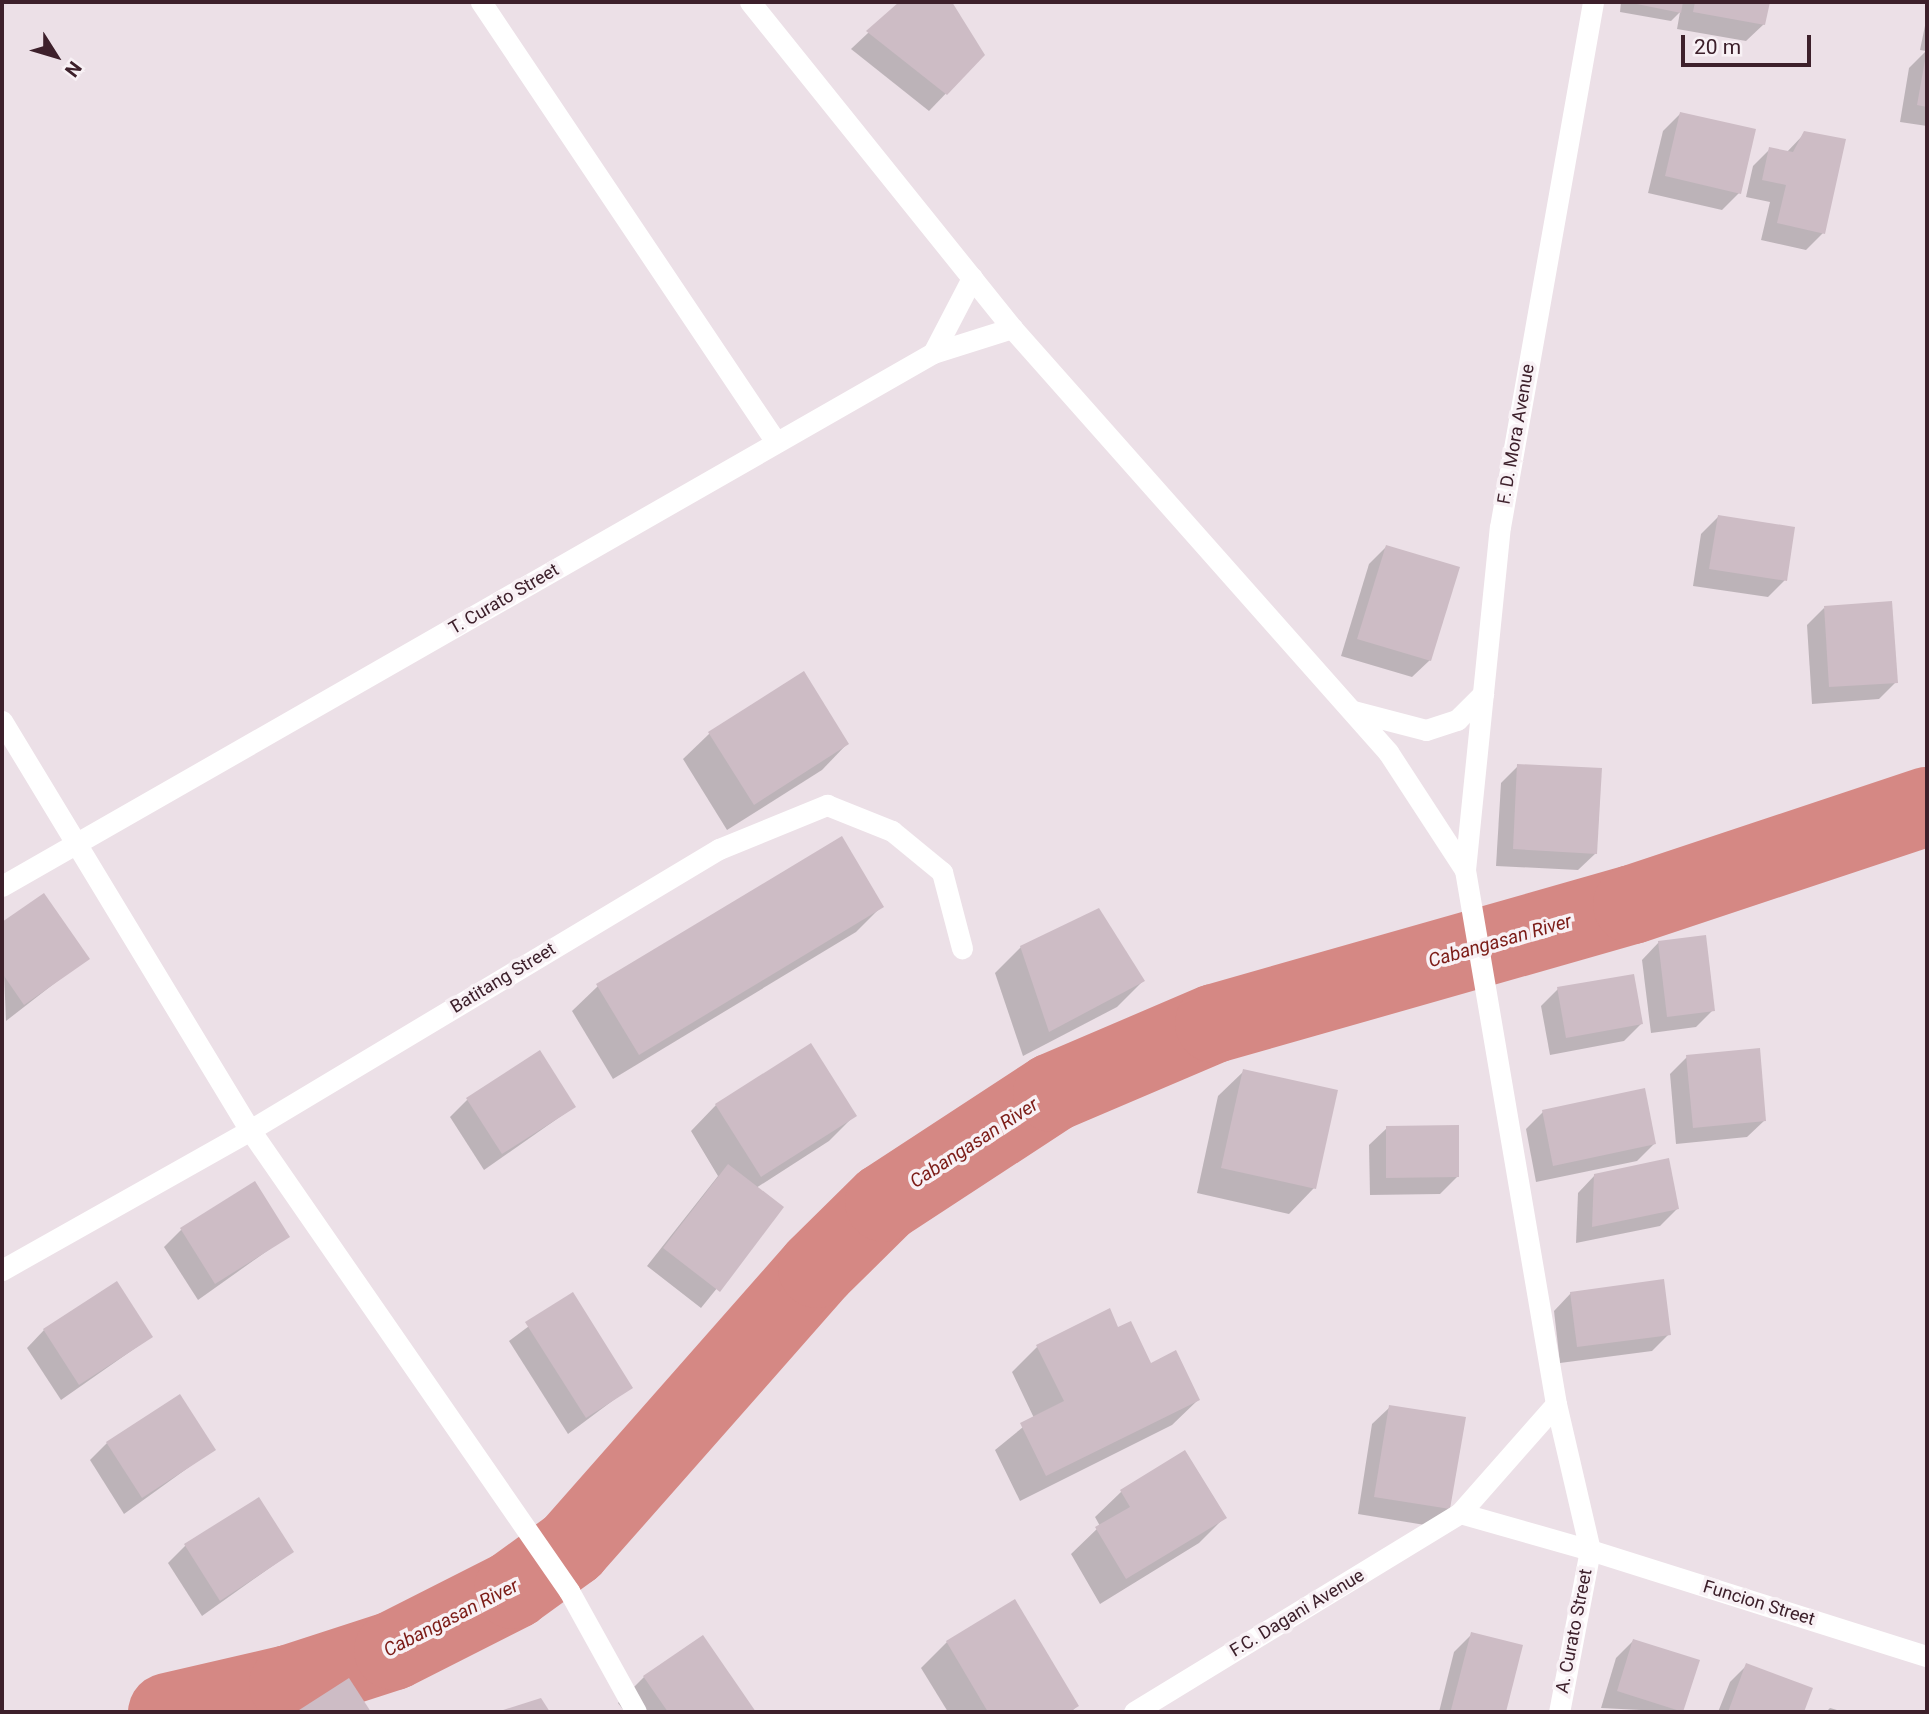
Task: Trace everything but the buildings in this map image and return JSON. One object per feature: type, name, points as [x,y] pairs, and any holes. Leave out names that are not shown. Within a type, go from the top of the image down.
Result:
[{"type":"street","points":[[481,2],[776,442]]},
{"type":"street","points":[[750,2],[1013,328],[1388,751],[1465,870],[1476,916],[1556,1404],[1590,1550]]},
{"type":"street","name":"F. D. Mora Avenue","points":[[1465,870],[1500,527],[1593,2]]},
{"type":"street","points":[[933,353],[972,278]]},
{"type":"street","name":"T. Curato Street","points":[[2,886],[933,353],[1013,328]]},
{"type":"street","points":[[1352,711],[1426,730],[1457,720],[1483,694]]},
{"type":"street","points":[[2,721],[250,1130],[569,1591],[636,1712]]},
{"type":"street","name":"Batitang Street","points":[[2,1270],[250,1130],[719,849],[827,806],[892,831],[942,872],[962,948]]},
{"type":"street","name":"F.C. Dagani Avenue","points":[[1134,1712],[1460,1513],[1556,1404]]},
{"type":"street","name":"Funcion Street","points":[[1460,1513],[1590,1550],[1927,1656]]},
{"type":"street","name":"A. Curato Street","points":[[1559,1712],[1590,1550]]},
{"type":"waterway","name":"Cabangasan River","points":[[167,1712],[288,1684],[393,1650],[513,1589],[571,1547],[817,1268],[884,1202],[1052,1092],[1214,1023],[1632,904],[1927,806]]}]
